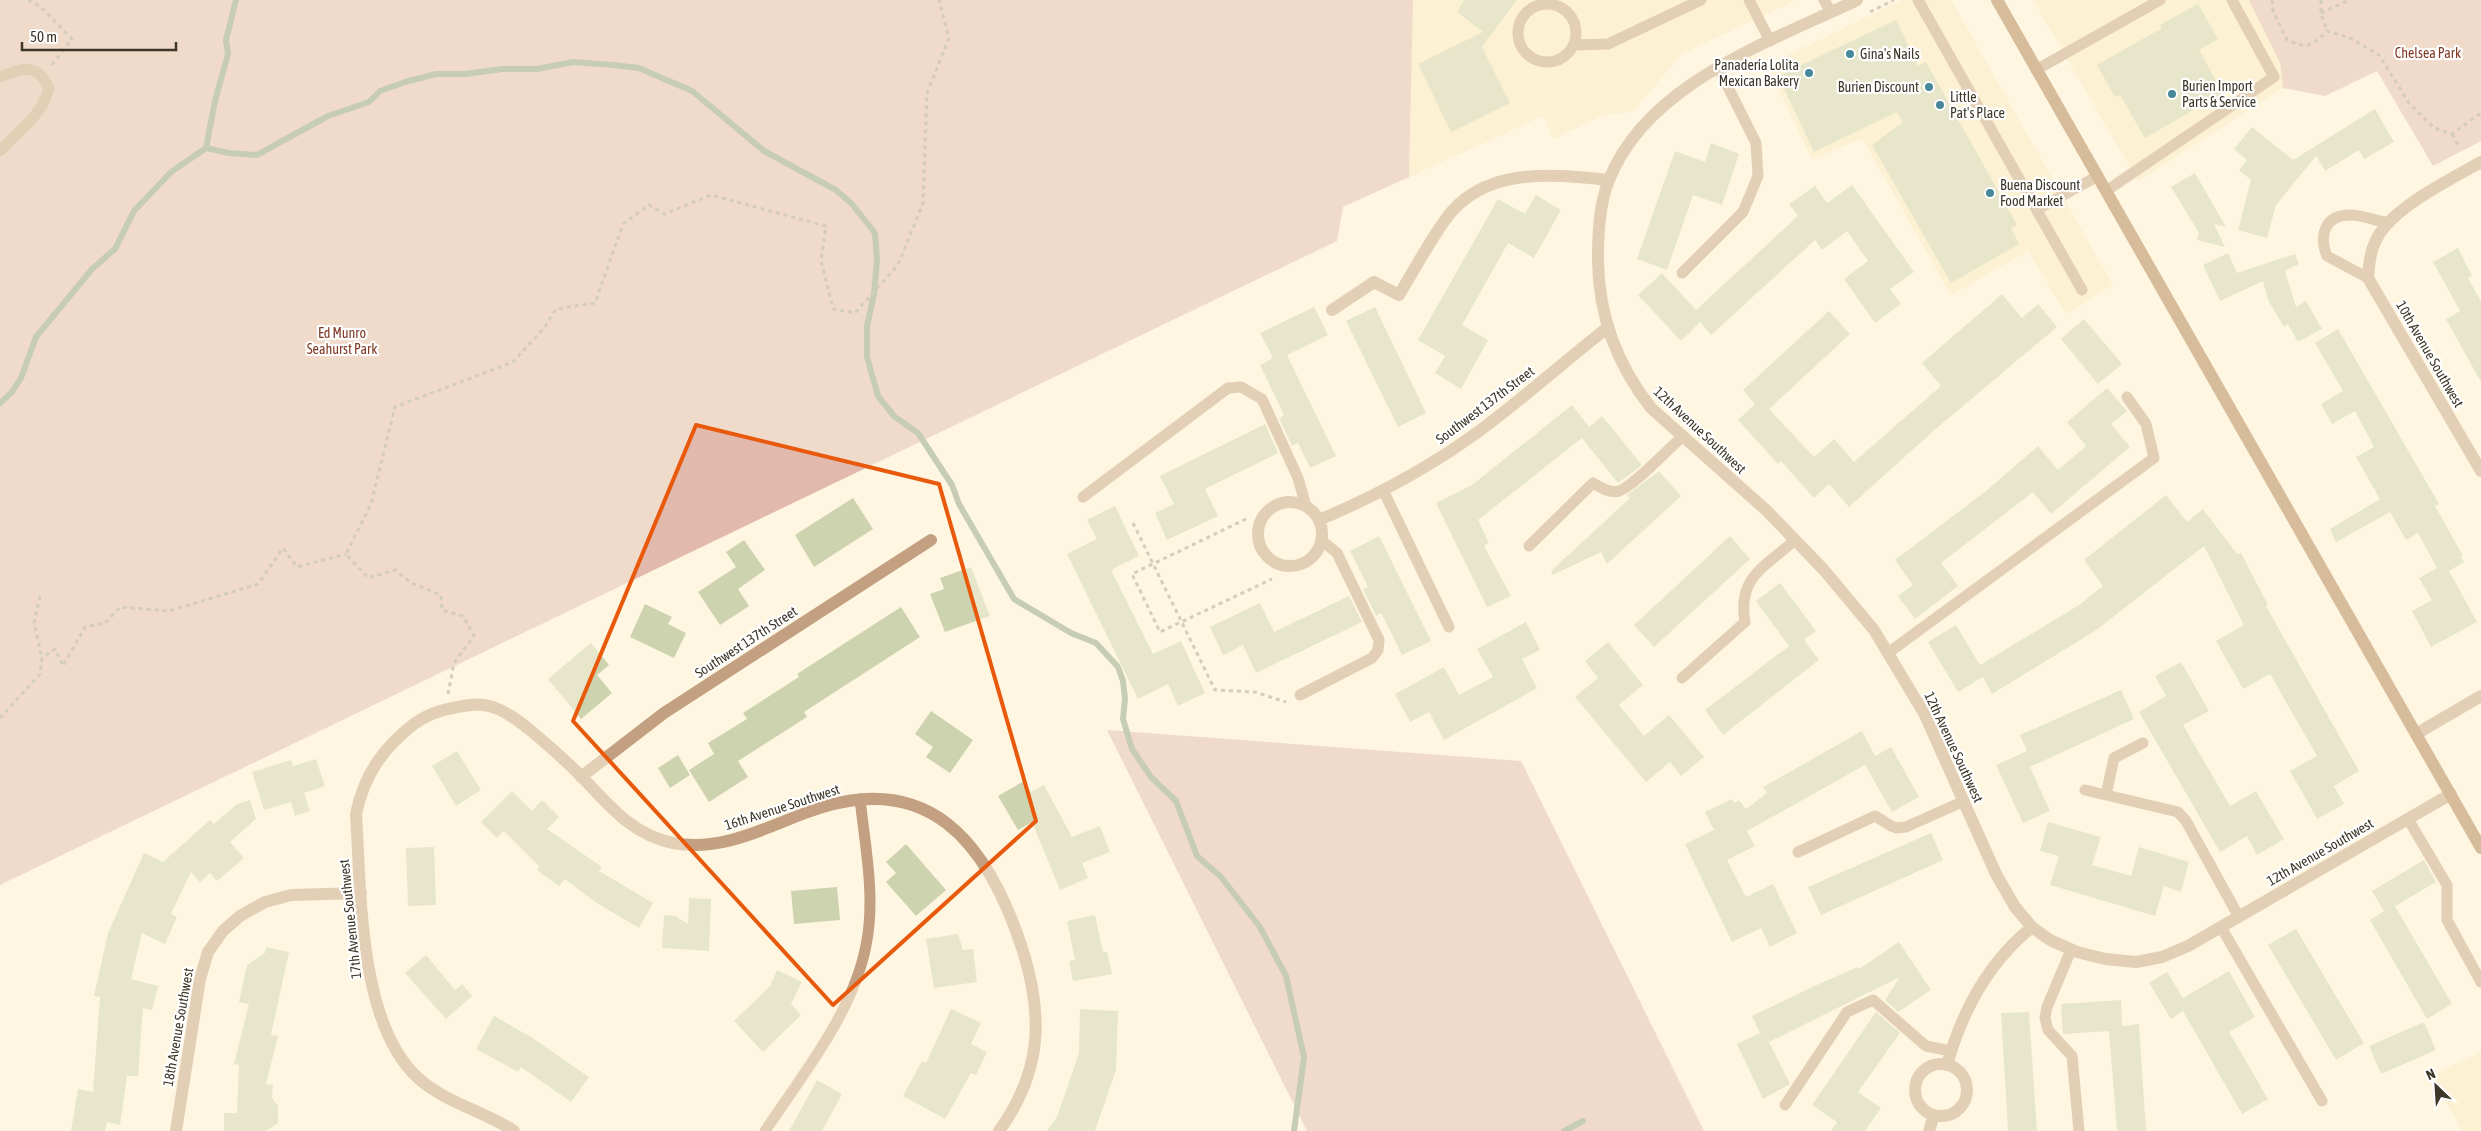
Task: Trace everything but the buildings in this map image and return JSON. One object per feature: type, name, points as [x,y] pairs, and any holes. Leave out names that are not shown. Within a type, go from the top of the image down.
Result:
[{"type":"main road","points":[[1997,0],[2481,848]]},
{"type":"street","name":"12th Avenue Southwest","points":[[1857,0],[1718,67],[1679,91],[1654,114],[1630,141],[1609,180],[1600,216],[1598,248],[1599,284],[1607,328],[1635,388],[1651,408],[1682,437],[1766,510],[1824,570],[1874,630],[1925,715],[1996,874],[2015,907],[2032,927],[2050,940],[2071,950],[2105,960],[2136,962],[2171,953],[2221,927],[2451,794]]},
{"type":"street","points":[[2368,278],[2369,262],[2376,239],[2389,223],[2407,206],[2434,188],[2481,162]]},
{"type":"street","points":[[1332,310],[1374,282],[1399,294],[1445,219],[1460,203],[1491,183],[1520,176],[1544,175],[1609,180]]},
{"type":"street","name":"10th Avenue Southwest","points":[[2368,278],[2481,471]]},
{"type":"street","name":"Southwest 137th Street","points":[[1319,520],[1383,490],[1436,460],[1482,429],[1607,328]]},
{"type":"street","points":[[1286,502],[1306,506],[1319,520],[1321,540],[1312,558],[1294,566],[1274,562],[1261,547],[1258,528],[1268,510],[1286,502]]},
{"type":"street","name":"Southwest 137th Street","points":[[581,777],[664,713],[932,540]]},
{"type":"street","points":[[2416,734],[2481,696]]},
{"type":"street","name":"16th Avenue Southwest","points":[[421,719],[445,709],[467,705],[485,705],[505,712],[523,725],[581,777],[618,816],[646,834],[675,843],[704,844],[733,841],[757,834],[806,813],[843,801],[873,797],[902,801],[934,813],[957,831],[976,854],[994,881],[1017,932],[1035,998],[1036,1047],[1027,1080],[1008,1118],[999,1131]]},
{"type":"street","name":"17th Avenue Southwest","points":[[421,719],[385,749],[369,772],[360,794],[356,814],[365,943],[375,997],[388,1038],[404,1063],[418,1078],[445,1096],[514,1131]]},
{"type":"street","name":"18th Avenue Southwest","points":[[176,1131],[200,980],[208,952],[224,931],[240,916],[265,902],[291,895],[361,893]]},
{"type":"street","points":[[1947,1065],[1951,1051],[1982,981],[2011,944],[2032,927]]},
{"type":"street","points":[[1947,1065],[1956,1069],[1966,1083],[1964,1101],[1952,1114],[1934,1115],[1919,1105],[1915,1088],[1917,1079],[1929,1066],[1947,1065]]},
{"type":"street","points":[[1929,1131],[1934,1115]]},
{"type":"lane","points":[[1574,45],[1608,44],[1701,0]]},
{"type":"lane","points":[[1749,0],[1770,41]]},
{"type":"lane","points":[[1824,0],[1831,12]]},
{"type":"lane","points":[[1918,0],[2038,209],[2082,290]]},
{"type":"lane","points":[[2036,70],[2160,0]]},
{"type":"lane","points":[[2106,191],[2274,77],[2232,0]]},
{"type":"lane","points":[[1554,2],[1568,12],[1573,19],[1576,28],[1574,45],[1561,58],[1552,61],[1534,59],[1522,46],[1519,37],[1521,20],[1534,7],[1554,2]]},
{"type":"lane","points":[[1682,273],[1743,212],[1758,176],[1756,143],[1718,67]]},
{"type":"lane","points":[[0,77],[18,70],[33,69],[44,76],[50,88],[44,105],[28,125],[0,151]]},
{"type":"lane","points":[[2038,209],[2098,176]]},
{"type":"lane","points":[[2368,278],[2326,256],[2322,244],[2322,234],[2327,225],[2338,217],[2351,215],[2389,223]]},
{"type":"lane","points":[[1083,497],[1228,388],[1241,387],[1262,399],[1298,478],[1306,506]]},
{"type":"lane","points":[[1888,653],[2154,458],[2146,424],[2127,397]]},
{"type":"lane","points":[[1529,546],[1593,483],[1607,490],[1618,492],[1630,484],[1682,437]]},
{"type":"lane","points":[[1383,490],[1449,627]]},
{"type":"lane","points":[[1300,695],[1372,658],[1378,650],[1379,640],[1336,553],[1321,540]]},
{"type":"lane","points":[[1682,678],[1745,622],[1742,605],[1744,592],[1750,580],[1795,540]]},
{"type":"lane","points":[[2106,795],[2114,758],[2143,743]]},
{"type":"lane","points":[[2086,790],[2178,812],[2186,821],[2239,916]]},
{"type":"lane","points":[[765,1131],[834,1026],[855,981],[867,941],[870,903],[860,799]]},
{"type":"lane","points":[[1798,852],[1875,816],[1897,828],[1906,827],[1964,801]]},
{"type":"lane","points":[[2408,819],[2447,885],[2447,920],[2481,982]]},
{"type":"lane","points":[[2221,927],[2322,1101]]},
{"type":"lane","points":[[2071,950],[2047,1007],[2045,1018],[2048,1030],[2072,1056],[2079,1131]]},
{"type":"lane","points":[[1785,1105],[1847,1012],[1873,1000],[1926,1046],[1951,1051]]},
{"type":"path","points":[[28,0],[40,7],[72,39],[44,76]]},
{"type":"path","points":[[42,658],[55,650],[62,666],[85,627],[105,622],[120,607],[169,611],[258,584],[283,548],[297,567],[346,554],[372,504],[395,407],[513,362],[544,328],[556,309],[595,303],[623,224],[649,205],[664,214],[711,195],[826,226],[820,260],[833,308],[855,312],[898,265],[923,203],[927,93],[949,38],[939,0]]},
{"type":"path","points":[[2272,0],[2273,11],[2287,40],[2303,47],[2313,44],[2327,31]]},
{"type":"path","points":[[2321,0],[2321,13],[2327,31]]},
{"type":"path","points":[[2321,13],[2349,0]]},
{"type":"path","points":[[2327,31],[2350,38],[2379,55],[2409,103],[2434,128],[2452,134],[2459,147]]},
{"type":"path","points":[[2452,134],[2481,113]]},
{"type":"path","points":[[1246,519],[1132,574],[1160,632],[1272,579]]},
{"type":"path","points":[[1133,523],[1215,690],[1255,692],[1289,703],[1300,695]]},
{"type":"path","points":[[346,554],[368,578],[395,570],[411,583],[441,595],[442,610],[463,616],[474,636],[454,662],[445,709]]},
{"type":"path","points":[[0,718],[40,674],[42,658],[34,623],[40,596]]},
{"type":"highlighted area","points":[[696,425],[939,484],[1036,821],[833,1005],[573,721]]},
{"type":"shaded area","points":[[1413,0],[1796,0],[1682,54],[1632,112],[1606,114],[1553,139],[1543,116],[1409,177]]},
{"type":"shaded area","points":[[1903,0],[1951,0],[2113,285],[2066,314],[2028,251],[1951,295],[1862,138],[1812,160],[1767,65]]},
{"type":"shaded area","points":[[2033,0],[2249,0],[2280,63],[2283,88],[2138,181]]},
{"type":"shaded area","points":[[2481,1052],[2481,1131],[2462,1131],[2432,1075]]},
{"type":"green space","name":"Ed Munro Seahurst Park","points":[[0,0],[1413,0],[1409,177],[1343,207],[1337,241],[0,885]]},
{"type":"green space","name":"Chelsea Park","points":[[2249,0],[2481,0],[2481,141],[2433,166],[2377,71],[2325,96],[2283,88],[2280,63]]},
{"type":"green space","points":[[1107,730],[1521,761],[1704,1131],[1307,1131]]},
{"type":"waterway","points":[[206,148],[215,101],[228,54],[226,40],[236,0]]},
{"type":"waterway","points":[[0,403],[12,392],[21,378],[36,337],[92,269],[115,249],[134,211],[171,172],[206,148],[229,153],[257,155],[328,116],[369,102],[380,91],[436,74],[465,74],[502,69],[537,69],[573,62],[639,68],[692,91],[764,151],[836,190],[851,203],[875,233],[877,260],[874,294],[867,326],[867,357],[878,396],[895,417],[918,433],[952,485],[959,504],[1014,599],[1071,633],[1096,643],[1118,667],[1123,681],[1125,699],[1123,719],[1132,749],[1151,777],[1176,801],[1197,856],[1221,877],[1260,927],[1286,976],[1304,1057],[1294,1131]]},
{"type":"waterway","points":[[1564,1131],[1583,1121]]},
{"type":"place","name":"Gina's Nails","points":[[1850,54]]},
{"type":"place","name":"Panadería Lolita Mexican Bakery","points":[[1809,73]]},
{"type":"place","name":"Burien Discount","points":[[1929,87]]},
{"type":"place","name":"Burien Import Parts & Service","points":[[2172,94]]},
{"type":"place","name":"Little Pat's Place","points":[[1940,105]]},
{"type":"place","name":"Buena Discount Food Market","points":[[1990,193]]}]
